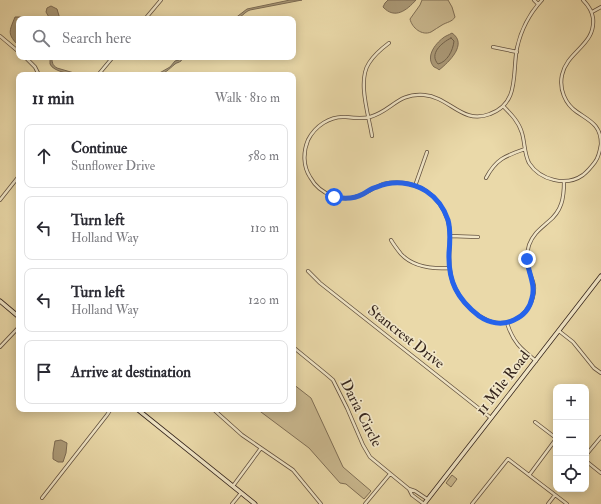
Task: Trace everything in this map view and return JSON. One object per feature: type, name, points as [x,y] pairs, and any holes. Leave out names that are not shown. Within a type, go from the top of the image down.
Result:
[{"type":"street","points":[[148,16],[161,0]]},
{"type":"street","points":[[534,0],[538,4]]},
{"type":"street","points":[[542,0],[532,12],[525,26],[517,52],[513,87],[509,99],[499,110],[489,114],[475,116],[462,113],[439,98],[416,95],[400,99],[369,118],[338,117],[324,123],[314,131],[308,140],[304,156],[307,171],[312,180],[319,188],[334,197],[356,197],[384,184],[396,183],[415,186],[430,194],[439,203],[448,220],[450,236],[449,268],[455,288],[460,297],[479,315],[488,321],[500,323],[507,323],[519,317],[524,313],[531,302],[534,286],[527,264],[528,248],[535,233],[550,221],[560,207],[564,194],[564,181]]},
{"type":"street","points":[[503,106],[519,125],[525,152],[530,163],[540,174],[547,178],[564,181],[582,176],[599,158],[601,143],[598,130],[590,121],[576,112],[569,105],[563,93],[561,82],[565,65],[591,34],[593,22],[592,12],[583,0]]},
{"type":"street","points":[[592,12],[601,7]]},
{"type":"street","points":[[0,36],[16,49]]},
{"type":"street","points":[[372,136],[364,98],[364,79],[368,64],[377,52],[389,43]]},
{"type":"street","points":[[493,47],[517,52]]},
{"type":"street","points":[[28,60],[38,72]]},
{"type":"street","points":[[100,72],[110,60]]},
{"type":"street","points":[[486,178],[497,162],[509,154],[525,149]]},
{"type":"street","points":[[415,186],[427,152]]},
{"type":"street","points":[[0,200],[16,180]]},
{"type":"street","points":[[450,236],[478,237]]},
{"type":"street","points":[[391,240],[402,255],[418,265],[432,268],[449,268]]},
{"type":"street","name":"Stancrest Drive","points":[[308,271],[320,283],[491,418]]},
{"type":"street","name":"11 Mile Road","points":[[424,504],[601,276]]},
{"type":"street","points":[[0,301],[16,314]]},
{"type":"street","points":[[507,323],[510,333],[516,343],[536,361]]},
{"type":"street","points":[[0,347],[16,330]]},
{"type":"street","points":[[559,331],[573,342],[594,368],[601,373]]},
{"type":"street","name":"Daria Circle","points":[[296,350],[333,380],[368,455],[409,489],[412,495],[424,504]]},
{"type":"street","points":[[42,498],[108,412]]},
{"type":"street","points":[[141,412],[255,504]]},
{"type":"street","points":[[217,412],[240,433],[293,470],[321,504]]},
{"type":"street","points":[[535,422],[553,437]]},
{"type":"street","points":[[589,451],[601,437]]},
{"type":"street","points":[[530,474],[553,443]]},
{"type":"street","points":[[233,486],[261,448]]},
{"type":"street","points":[[472,504],[508,459],[530,474],[567,504]]},
{"type":"street","points":[[589,463],[601,473]]},
{"type":"street","points":[[365,504],[390,474]]},
{"type":"street","name":"Daria Circle","points":[[409,489],[416,490],[427,499]]},
{"type":"street","points":[[232,504],[241,493]]},
{"type":"street","points":[[548,504],[555,495]]},
{"type":"shaded area","points":[[422,0],[448,0],[452,7],[455,17],[454,19],[431,32],[421,32],[415,28],[410,19]]},
{"type":"shaded area","points":[[296,386],[311,398],[343,467],[371,491],[364,499],[346,484],[340,483],[309,448],[261,412],[296,412]]},
{"type":"shaded area","points":[[452,475],[457,479],[451,487],[446,483]]},
{"type":"water","points":[[290,0],[302,0],[250,10],[241,16],[238,16],[247,9]]},
{"type":"water","points":[[388,0],[416,0],[405,10],[392,13],[383,7]]},
{"type":"water","points":[[51,6],[57,9],[59,16],[48,16],[46,12],[47,8]]},
{"type":"water","points":[[16,17],[16,43],[12,39],[10,33],[11,26]]},
{"type":"water","points":[[452,33],[456,37],[458,47],[452,58],[439,70],[431,63],[430,59],[432,51],[440,41]]},
{"type":"water","points":[[50,60],[52,60],[54,66],[57,68],[71,72],[59,71],[50,64]]},
{"type":"water","points":[[181,60],[165,72],[161,72],[170,67],[175,61]]},
{"type":"water","points":[[61,440],[67,443],[66,453],[63,462],[58,462],[53,459],[53,453],[55,441]]},
{"type":"route","points":[[334,197],[356,197],[384,184],[396,183],[404,183],[415,186],[430,194],[439,203],[445,213],[449,225],[449,268],[455,288],[460,297],[469,307],[488,321],[507,323],[519,317],[528,308],[533,296],[534,286],[527,264],[527,259]]}]
